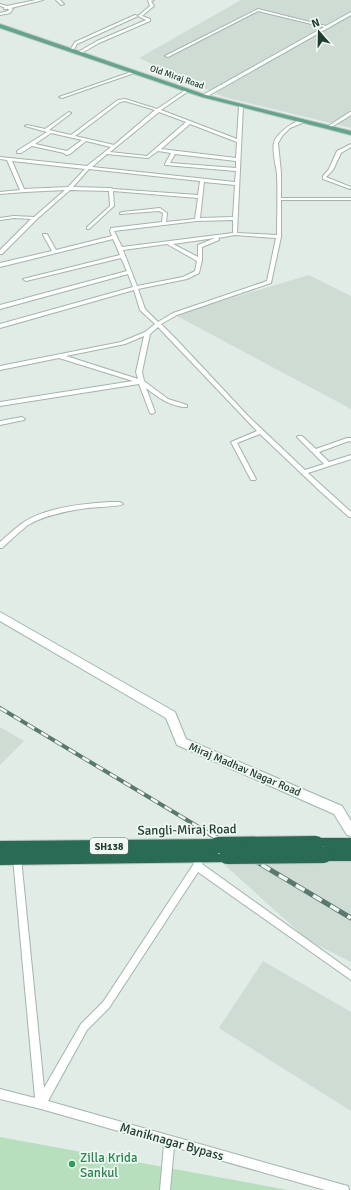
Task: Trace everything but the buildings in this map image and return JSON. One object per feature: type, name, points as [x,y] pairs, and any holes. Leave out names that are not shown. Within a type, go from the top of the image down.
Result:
[{"type":"highway","name":"Sangli-Miraj Road","points":[[325,851],[351,844]]},
{"type":"highway","name":"Sangli-Miraj Road","points":[[0,847],[197,856]]},
{"type":"highway","name":"Sangli-Miraj Road","points":[[0,858],[197,856],[223,851],[325,851],[351,855]]},
{"type":"main road","points":[[204,96],[351,14]]},
{"type":"main road","name":"Old Miraj Road","points":[[0,26],[204,96],[351,132]]},
{"type":"main road","name":"Miraj Madhav Nagar Road","points":[[0,616],[170,715],[181,742],[338,810],[351,831]]},
{"type":"street","points":[[25,0],[29,3]]},
{"type":"street","points":[[5,8],[41,0]]},
{"type":"street","points":[[58,0],[62,4]]},
{"type":"street","points":[[136,16],[76,43],[76,52],[149,20],[140,16],[152,6],[149,2],[152,0]]},
{"type":"street","points":[[0,5],[11,9],[9,12],[0,14]]},
{"type":"street","points":[[167,56],[258,10],[328,27]]},
{"type":"street","points":[[61,97],[135,72]]},
{"type":"street","points":[[0,253],[35,218],[70,188],[88,168],[158,110],[188,90]]},
{"type":"street","points":[[72,136],[121,100],[158,110],[239,141]]},
{"type":"street","points":[[234,234],[241,106]]},
{"type":"street","points":[[19,152],[48,131],[69,113]]},
{"type":"street","points":[[329,127],[351,113]]},
{"type":"street","points":[[0,368],[122,343],[147,333],[158,324],[175,314],[269,282],[279,237],[279,199],[276,143],[281,134],[289,126],[305,121]]},
{"type":"street","points":[[107,153],[148,157],[189,122]]},
{"type":"street","points":[[27,126],[114,146]]},
{"type":"street","points":[[30,144],[66,154],[84,140]]},
{"type":"street","points":[[350,188],[325,177],[331,170],[339,152],[351,145]]},
{"type":"street","points":[[157,150],[238,160]]},
{"type":"street","points":[[174,152],[167,164],[238,170]]},
{"type":"street","points":[[0,158],[237,184]]},
{"type":"street","points":[[9,159],[22,190]]},
{"type":"street","points":[[197,220],[202,180]]},
{"type":"street","points":[[0,193],[22,190],[70,188],[111,189],[200,196]]},
{"type":"street","points":[[88,228],[112,206],[111,189]]},
{"type":"street","points":[[279,199],[351,199]]},
{"type":"street","points":[[122,213],[160,209],[165,213],[164,224]]},
{"type":"street","points":[[0,219],[35,218]]},
{"type":"street","points":[[235,218],[197,220],[113,229],[112,231],[130,272],[143,310],[261,431],[351,515]]},
{"type":"street","points":[[120,249],[234,234],[279,237]]},
{"type":"street","points":[[45,235],[55,252]]},
{"type":"street","points":[[0,326],[136,288],[185,278],[197,272],[200,260],[200,246],[228,235]]},
{"type":"street","points":[[0,265],[114,237]]},
{"type":"street","points":[[168,243],[200,260]]},
{"type":"street","points":[[26,279],[122,256]]},
{"type":"street","points":[[0,307],[130,272]]},
{"type":"street","points":[[147,333],[139,372],[152,412]]},
{"type":"street","points":[[59,356],[141,382],[166,400],[185,406]]},
{"type":"street","points":[[0,404],[141,382]]},
{"type":"street","points":[[0,423],[22,419]]},
{"type":"street","points":[[253,479],[234,442],[261,431]]},
{"type":"street","points":[[300,437],[328,465]]},
{"type":"street","points":[[317,451],[351,440]]},
{"type":"street","points":[[304,472],[351,457]]},
{"type":"street","points":[[0,546],[29,522],[50,513],[110,503],[120,504]]},
{"type":"street","points":[[41,1104],[84,1027],[106,1005],[197,856],[351,976]]},
{"type":"street","points":[[17,858],[41,1104]]},
{"type":"street","name":"Maniknagar Bypass","points":[[0,1094],[41,1104],[344,1190]]},
{"type":"street","points":[[165,1190],[169,1140]]},
{"type":"shaded area","points":[[241,0],[351,0],[351,128],[224,97],[139,58]]},
{"type":"shaded area","points":[[309,275],[351,296],[351,409],[175,315]]},
{"type":"shaded area","points":[[0,727],[24,741],[0,765]]},
{"type":"shaded area","points":[[217,858],[351,860],[351,962],[309,941]]},
{"type":"shaded area","points":[[263,961],[351,1012],[351,1111],[219,1028]]},
{"type":"green space","name":"Zilla Krida Sankul","points":[[0,1137],[288,1190],[0,1190]]},
{"type":"railway","points":[[0,708],[212,835]]},
{"type":"railway","points":[[210,834],[351,918]]},
{"type":"place","name":"Zilla Krida Sankul","points":[[72,1164]]}]
